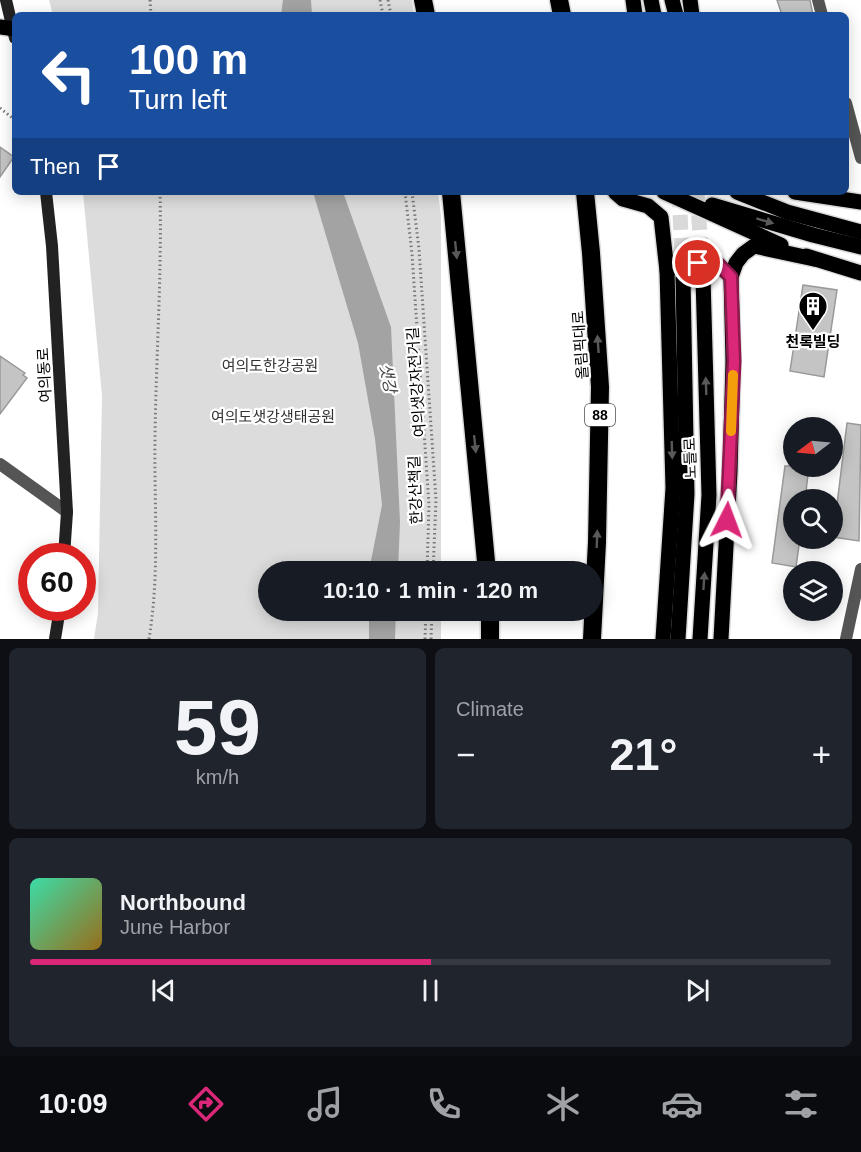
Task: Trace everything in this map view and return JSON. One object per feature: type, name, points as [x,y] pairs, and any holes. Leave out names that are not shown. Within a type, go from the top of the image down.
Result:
[{"type":"highway","points":[[451,195],[486,561]]},
{"type":"highway","name":"올림픽대로","points":[[585,195],[600,387],[597,542],[591,639]]},
{"type":"highway","points":[[490,621],[490,639]]},
{"type":"main road","points":[[6,0],[11,31]]},
{"type":"main road","name":"여의동로","points":[[46,195],[52,246],[67,512],[65,543]]},
{"type":"main road","points":[[619,195],[648,206],[661,217],[667,272],[673,488],[663,639]]},
{"type":"main road","points":[[671,195],[814,259]]},
{"type":"main road","points":[[679,195],[861,247]]},
{"type":"main road","points":[[744,195],[787,212],[861,232]]},
{"type":"main road","points":[[815,195],[861,202]]},
{"type":"main road","points":[[721,639],[734,361],[731,277],[736,263],[754,246],[814,259],[861,273]]},
{"type":"main road","points":[[667,272],[676,265],[718,264],[731,277]]},
{"type":"main road","name":"노들로","points":[[700,639],[709,495],[703,277]]},
{"type":"main road","name":"노들로","points":[[678,639],[687,494],[683,278]]},
{"type":"main road","points":[[56,639],[58,621]]},
{"type":"street","points":[[849,114],[861,158]]},
{"type":"street","points":[[0,464],[67,512]]},
{"type":"street","points":[[846,639],[860,576]]},
{"type":"path","points":[[0,108],[12,118]]},
{"type":"path","points":[[149,639],[156,561],[155,441],[161,245],[160,195]]},
{"type":"path","name":"한강산책길","points":[[405,195],[412,254],[429,506],[427,561]]},
{"type":"path","name":"여의샛강자전거길","points":[[412,195],[419,249],[436,500],[434,561]]},
{"type":"path","points":[[425,639],[426,621]]},
{"type":"path","points":[[431,639],[432,621]]},
{"type":"green space","points":[[49,0],[412,0],[414,12],[52,12]]},
{"type":"green space","name":"여의도한강공원","points":[[83,195],[438,195],[441,216],[441,561],[258,561],[258,621],[441,621],[441,639],[94,639],[98,613],[102,396]]},
{"type":"water","points":[[283,0],[311,0],[312,12],[281,12]]},
{"type":"water","name":"샛강","points":[[314,195],[344,195],[391,327],[400,522],[398,561],[371,561],[382,505],[375,439],[358,343]]},
{"type":"water","points":[[369,621],[396,621],[395,639],[369,639]]},
{"type":"building","points":[[777,0],[810,0],[812,12],[781,12]]},
{"type":"building","points":[[0,147],[12,156],[12,160],[0,177]]},
{"type":"building","name":"천록빌딩","points":[[803,285],[837,290],[824,377],[790,371]]},
{"type":"building","points":[[0,356],[25,373],[23,375],[27,378],[0,414]]},
{"type":"building","points":[[847,423],[861,425],[859,541],[843,539],[843,489],[839,489],[840,477],[843,477]]},
{"type":"building","points":[[784,477],[808,477],[806,489],[783,489],[783,549],[798,549],[797,561],[783,561],[783,565],[772,563]]},
{"type":"tunnel","points":[[679,195],[683,276]]},
{"type":"tunnel","points":[[697,195],[703,277]]},
{"type":"slow traffic","points":[[731,431],[733,375]]},
{"type":"place","name":"천록빌딩","points":[[813,332]]},
{"type":"route","points":[[698,263],[718,264],[731,277],[734,361],[727,520]]},
{"type":"park label","name":"여의도샛강생태공원","points":[[273,416]]}]
